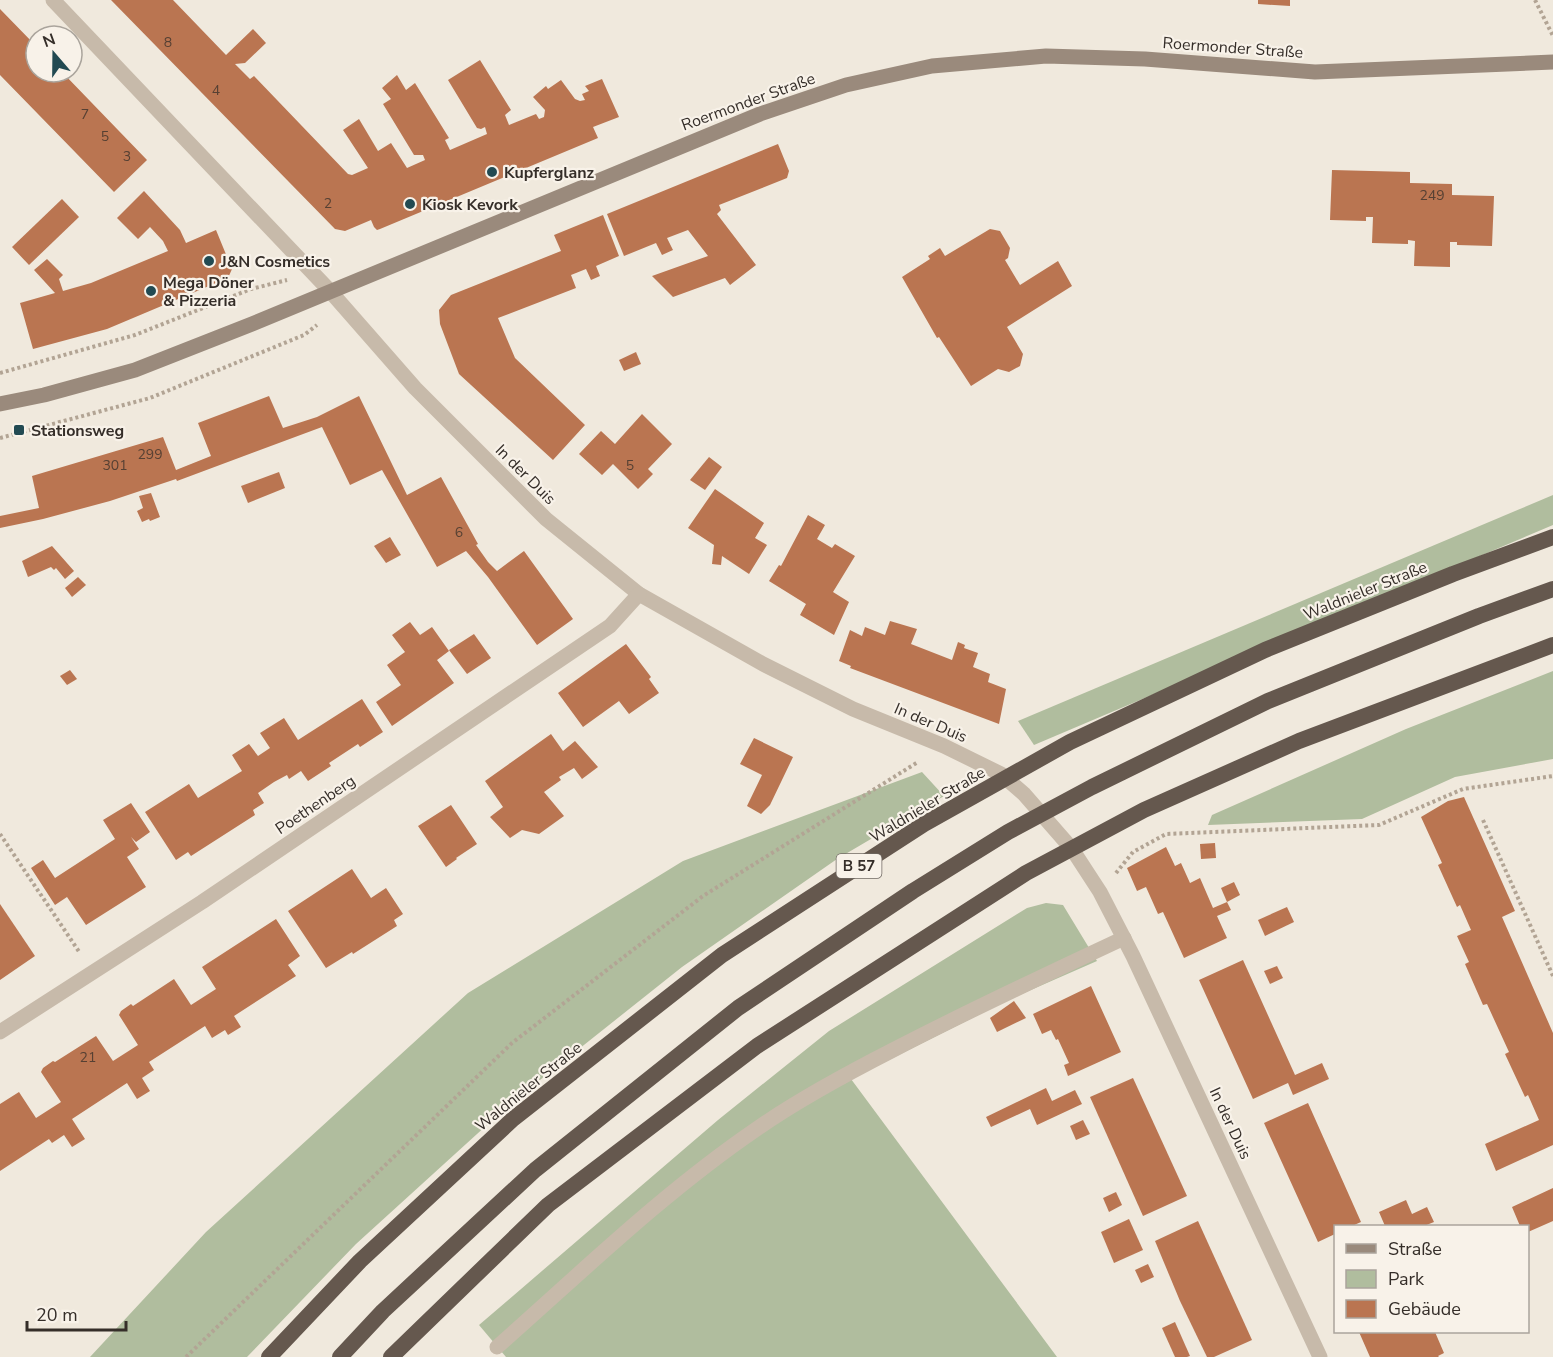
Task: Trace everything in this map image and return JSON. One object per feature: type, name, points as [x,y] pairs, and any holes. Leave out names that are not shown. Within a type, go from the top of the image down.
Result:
[{"type":"highway","name":"Waldnieler Straße","points":[[269,1357],[360,1261],[513,1119],[722,955],[924,824],[1070,742],[1265,650],[1453,574],[1553,537]]},
{"type":"highway","points":[[340,1357],[383,1311],[535,1170],[738,1008],[913,891],[1008,832],[1092,787],[1268,701],[1479,615],[1553,589]]},
{"type":"highway","points":[[391,1357],[548,1205],[757,1046],[1026,873],[1144,810],[1299,741],[1553,645]]},
{"type":"main road","name":"Roermonder Straße","points":[[0,404],[44,395],[135,370],[760,114],[846,85],[932,66],[1046,56],[1144,59],[1315,72],[1553,62]]},
{"type":"street","points":[[53,0],[330,291]]},
{"type":"street","name":"In der Duis","points":[[330,291],[415,388],[546,519],[639,594],[763,664],[853,710],[944,746],[980,763],[1001,774],[1024,794],[1072,849],[1100,892],[1124,938],[1320,1357]]},
{"type":"street","name":"Poethenberg","points":[[0,1032],[212,896],[610,627],[639,594]]},
{"type":"street","points":[[497,1347],[652,1209],[758,1128],[827,1085],[907,1043],[1124,938]]},
{"type":"path","points":[[1535,0],[1553,36]]},
{"type":"path","points":[[0,373],[135,335],[251,289]]},
{"type":"path","points":[[186,1357],[512,1043],[703,896],[944,746]]},
{"type":"path","points":[[1100,892],[1133,852],[1166,834],[1379,825],[1462,789],[1553,776]]},
{"type":"path","points":[[1483,820],[1553,976]]},
{"type":"path","points":[[0,834],[94,972]]},
{"type":"green space","points":[[1553,495],[1553,525],[1034,745],[1018,721]]},
{"type":"green space","points":[[1553,671],[1553,759],[1455,777],[1362,819],[1208,825],[1212,815],[1406,729]]},
{"type":"green space","points":[[922,772],[944,796],[837,859],[682,967],[511,1103],[356,1244],[247,1357],[90,1357],[206,1232],[468,993],[683,861]]},
{"type":"green space","points":[[1046,903],[1063,905],[1097,961],[1008,1000],[851,1079],[1057,1357],[506,1357],[479,1325],[718,1120],[829,1031],[1027,908]]},
{"type":"building","points":[[111,0],[173,0],[226,55],[253,29],[266,43],[245,63],[235,64],[250,79],[254,76],[348,174],[352,175],[368,168],[343,130],[359,119],[378,151],[391,143],[407,168],[425,160],[423,155],[414,155],[383,104],[391,99],[382,88],[397,75],[406,90],[415,83],[449,138],[445,140],[450,150],[487,134],[485,127],[477,128],[448,80],[480,60],[511,110],[505,115],[509,125],[536,114],[539,119],[544,117],[545,110],[533,97],[546,86],[548,89],[561,80],[575,99],[580,101],[585,100],[582,94],[589,91],[585,86],[602,79],[619,117],[593,127],[598,138],[380,229],[377,230],[374,227],[371,220],[345,231],[335,229]]},
{"type":"building","points":[[1258,0],[1290,0],[1290,6],[1258,4]]},
{"type":"building","points":[[0,9],[24,34],[24,84],[74,84],[147,160],[114,192],[0,75]]},
{"type":"building","points":[[778,144],[789,171],[787,178],[719,205],[721,210],[717,214],[756,265],[730,285],[725,278],[673,297],[652,276],[708,256],[688,230],[667,238],[673,250],[662,255],[656,243],[624,256],[607,214]]},
{"type":"building","points":[[1332,170],[1410,172],[1410,183],[1452,184],[1452,195],[1494,196],[1492,246],[1457,245],[1457,242],[1450,242],[1450,267],[1414,266],[1415,241],[1408,240],[1408,244],[1372,243],[1373,217],[1366,217],[1366,221],[1330,220]]},
{"type":"building","points":[[144,191],[180,230],[186,243],[216,230],[232,269],[228,278],[107,329],[33,349],[20,303],[55,293],[34,270],[47,259],[63,275],[59,279],[63,291],[91,283],[168,251],[163,241],[150,227],[138,239],[117,218]]},
{"type":"building","points":[[62,199],[79,217],[29,265],[12,247]]},
{"type":"building","points":[[603,215],[619,256],[596,266],[600,276],[591,280],[586,269],[571,275],[576,288],[498,318],[515,358],[585,425],[553,460],[459,374],[440,324],[439,310],[451,295],[561,251],[554,235]]},
{"type":"building","points":[[990,229],[1000,231],[1010,248],[1008,258],[1005,260],[1020,285],[1058,261],[1072,286],[1007,327],[1023,354],[1020,366],[1009,372],[998,369],[971,386],[939,337],[937,338],[902,277],[930,259],[928,256],[940,248],[945,256]]},
{"type":"building","points":[[636,352],[641,364],[624,371],[619,360]]},
{"type":"building","points":[[269,396],[283,428],[317,417],[359,396],[407,495],[441,477],[478,544],[476,545],[488,562],[497,571],[524,551],[573,619],[537,645],[488,577],[466,551],[437,567],[382,470],[350,485],[322,427],[177,481],[176,479],[110,501],[43,519],[0,528],[0,516],[39,508],[32,476],[163,437],[176,470],[211,456],[198,423]]},
{"type":"building","points":[[642,414],[672,444],[648,469],[653,474],[638,489],[613,464],[602,475],[579,454],[601,431],[615,444]]},
{"type":"building","points":[[709,457],[722,467],[705,490],[690,480]]},
{"type":"building","points":[[279,472],[285,488],[248,503],[241,486]]},
{"type":"building","points":[[715,489],[764,523],[755,538],[767,545],[749,574],[722,556],[721,565],[712,564],[714,545],[688,528]]},
{"type":"building","points":[[151,493],[160,517],[142,522],[137,511],[143,508],[139,496]]},
{"type":"building","points":[[808,515],[825,525],[817,539],[832,548],[835,544],[855,556],[833,592],[849,602],[834,635],[800,615],[806,604],[769,581],[779,565],[781,566]]},
{"type":"building","points":[[390,537],[401,555],[386,563],[374,546]]},
{"type":"building","points":[[52,546],[74,571],[65,579],[56,568],[54,570],[51,567],[28,577],[22,561]]},
{"type":"building","points":[[78,577],[86,585],[72,597],[65,588]]},
{"type":"building","points":[[890,621],[917,629],[911,644],[952,660],[958,642],[965,645],[964,648],[978,653],[973,667],[990,674],[988,682],[1006,689],[999,724],[850,668],[851,666],[839,661],[850,630],[862,636],[865,627],[885,635]]},
{"type":"building","points":[[410,622],[420,635],[432,627],[449,651],[437,660],[454,683],[392,726],[376,702],[401,685],[387,665],[405,652],[392,635]]},
{"type":"building","points":[[474,634],[491,658],[467,674],[449,650]]},
{"type":"building","points":[[626,644],[651,677],[649,679],[659,693],[629,714],[619,701],[583,727],[558,693]]},
{"type":"building","points":[[70,670],[77,679],[67,685],[60,676]]},
{"type":"building","points":[[362,699],[383,732],[360,747],[358,744],[329,763],[331,766],[308,781],[301,771],[289,779],[287,775],[274,782],[258,793],[264,803],[253,810],[255,815],[191,856],[188,852],[176,860],[145,812],[189,784],[198,798],[242,771],[232,755],[249,744],[258,756],[270,748],[260,733],[284,718],[298,740]]},
{"type":"building","points":[[551,734],[563,751],[575,741],[598,767],[582,779],[574,768],[559,777],[561,780],[544,792],[564,816],[539,834],[522,830],[510,838],[490,817],[503,807],[485,781]]},
{"type":"building","points":[[754,738],[793,757],[770,805],[761,814],[747,806],[762,775],[740,764]]},
{"type":"building","points":[[1464,797],[1515,911],[1502,917],[1553,1033],[1553,1145],[1496,1171],[1485,1144],[1539,1120],[1528,1095],[1525,1097],[1505,1054],[1509,1052],[1487,1004],[1483,1005],[1465,964],[1469,962],[1457,936],[1471,930],[1460,905],[1457,907],[1438,865],[1442,863],[1421,817],[1448,801]]},
{"type":"building","points":[[131,803],[150,832],[136,842],[131,837],[139,849],[127,857],[146,887],[86,925],[67,897],[55,905],[31,868],[43,860],[55,878],[115,839],[103,820]]},
{"type":"building","points":[[451,805],[477,844],[446,867],[418,826]]},
{"type":"building","points":[[1215,843],[1216,858],[1201,859],[1200,844]]},
{"type":"building","points":[[1166,847],[1175,866],[1181,863],[1190,883],[1200,878],[1213,908],[1227,902],[1231,910],[1217,916],[1227,938],[1184,958],[1163,912],[1158,914],[1146,887],[1137,891],[1127,868]]},
{"type":"building","points":[[352,869],[371,898],[386,888],[403,914],[394,920],[397,926],[326,968],[288,911]]},
{"type":"building","points":[[1234,882],[1240,895],[1227,902],[1221,888]]},
{"type":"building","points":[[0,904],[35,956],[0,980]]},
{"type":"building","points":[[1287,907],[1294,922],[1265,936],[1258,920]]},
{"type":"building","points":[[276,919],[300,956],[288,965],[296,976],[234,1016],[241,1027],[228,1035],[225,1030],[212,1038],[205,1026],[149,1062],[154,1070],[142,1078],[150,1091],[137,1099],[127,1083],[72,1119],[85,1139],[72,1147],[64,1135],[52,1143],[49,1139],[0,1171],[0,1104],[19,1092],[36,1118],[61,1102],[41,1072],[43,1068],[96,1036],[113,1061],[138,1045],[119,1015],[121,1011],[131,1004],[133,1006],[174,979],[191,1005],[216,989],[202,967]]},
{"type":"building","points":[[1243,960],[1295,1075],[1322,1063],[1329,1079],[1293,1095],[1288,1083],[1253,1099],[1199,980]]},
{"type":"building","points":[[1277,966],[1283,978],[1270,984],[1264,971]]},
{"type":"building","points":[[1091,986],[1121,1052],[1068,1076],[1064,1065],[1069,1063],[1058,1039],[1056,1040],[1051,1030],[1042,1034],[1033,1014]]},
{"type":"building","points":[[1014,1001],[1026,1018],[997,1032],[990,1018]]},
{"type":"building","points":[[1133,1078],[1187,1196],[1143,1216],[1090,1097]]},
{"type":"building","points":[[1046,1088],[1052,1101],[1075,1090],[1082,1104],[1037,1125],[1030,1109],[991,1127],[986,1117]]},
{"type":"building","points":[[1308,1103],[1361,1222],[1354,1225],[1334,1225],[1334,1234],[1318,1242],[1264,1123]]},
{"type":"building","points":[[1083,1120],[1090,1134],[1076,1140],[1070,1126]]},
{"type":"building","points":[[1553,1188],[1553,1221],[1529,1232],[1529,1225],[1520,1225],[1512,1207]]},
{"type":"building","points":[[1116,1192],[1122,1205],[1109,1212],[1103,1198]]},
{"type":"building","points":[[1406,1200],[1412,1214],[1427,1207],[1434,1222],[1426,1225],[1385,1225],[1379,1212]]},
{"type":"building","points":[[1129,1219],[1143,1250],[1114,1263],[1101,1232]]},
{"type":"building","points":[[1198,1221],[1252,1340],[1214,1357],[1207,1357],[1155,1241]]},
{"type":"building","points":[[1148,1264],[1154,1277],[1141,1283],[1135,1270]]},
{"type":"building","points":[[1175,1322],[1190,1356],[1175,1357],[1162,1328]]},
{"type":"building","points":[[1359,1333],[1435,1333],[1444,1353],[1439,1357],[1370,1357]]},
{"type":"place","name":"Kupferglanz","points":[[492,172]]},
{"type":"place","name":"Kiosk Kevork","points":[[410,204]]},
{"type":"place","name":"J&N Cosmetics","points":[[209,261]]},
{"type":"place","name":"Mega Döner & Pizzeria","points":[[151,291]]},
{"type":"place","name":"Stationsweg","points":[[19,430]]}]
